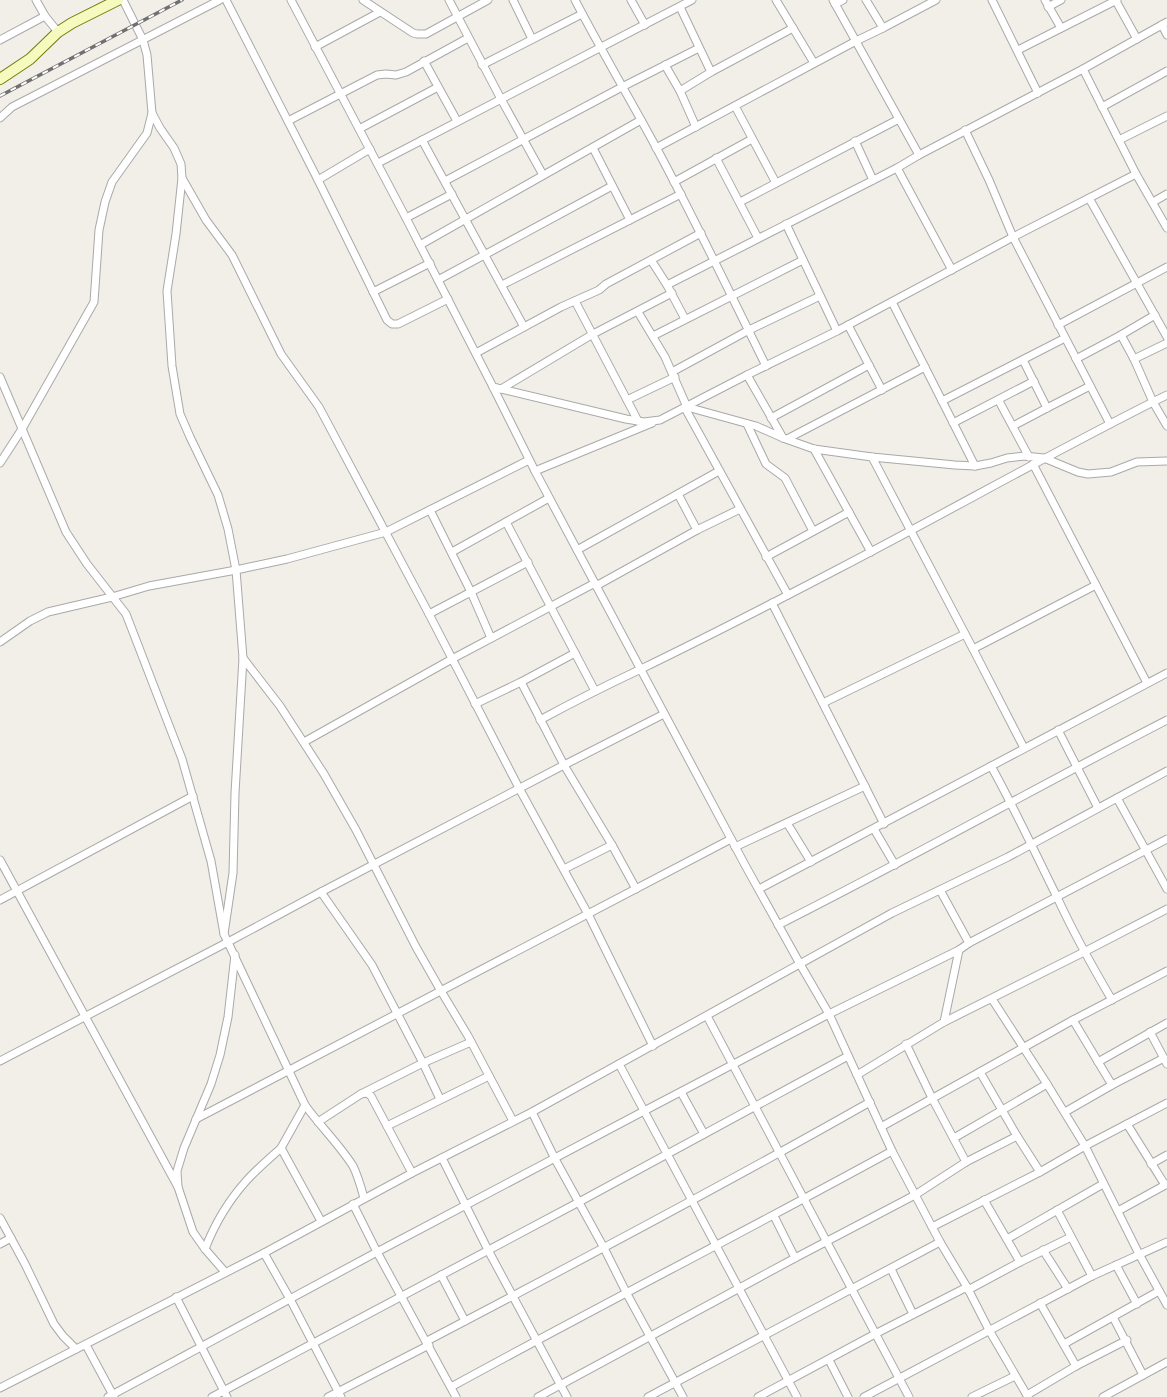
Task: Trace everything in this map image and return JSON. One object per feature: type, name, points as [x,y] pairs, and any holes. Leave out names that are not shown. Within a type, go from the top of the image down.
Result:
[{"type":"street","points":[[36,0],[45,16],[58,32]]},
{"type":"street","points":[[0,79],[30,59],[58,32],[72,23],[118,0]]},
{"type":"street","points":[[0,463],[22,430],[94,302],[99,230],[105,202],[112,182],[147,133],[152,113],[147,55],[143,40],[123,0]]},
{"type":"street","points":[[0,118],[12,107],[220,0]]},
{"type":"street","points":[[226,0],[318,180],[387,320],[392,324],[398,324],[448,299]]},
{"type":"street","points":[[291,0],[378,163],[476,353],[497,388],[529,460],[549,498],[735,847],[829,1014],[892,1151],[915,1195],[940,1242],[968,1288],[989,1330],[1015,1376],[1028,1396],[1076,1366],[1126,1340]]},
{"type":"street","points":[[363,0],[413,33],[422,35],[488,0]]},
{"type":"street","points":[[449,0],[500,99],[543,175]]},
{"type":"street","points":[[513,0],[532,39]]},
{"type":"street","points":[[575,0],[599,47],[681,194],[715,260],[766,366]]},
{"type":"street","points":[[631,0],[644,25]]},
{"type":"street","points":[[378,163],[692,0]]},
{"type":"street","points":[[776,0],[814,63]]},
{"type":"street","points":[[843,0],[834,2],[919,155]]},
{"type":"street","points":[[866,0],[883,28]]},
{"type":"street","points":[[656,148],[934,0]]},
{"type":"street","points":[[992,0],[1038,92]]},
{"type":"street","points":[[1060,28],[1047,3],[1061,0]]},
{"type":"street","points":[[1018,50],[1116,0],[1137,39]]},
{"type":"street","points":[[680,6],[711,72]]},
{"type":"street","points":[[315,47],[380,12]]},
{"type":"street","points":[[482,65],[582,14]]},
{"type":"street","points":[[0,40],[45,16]]},
{"type":"street","points":[[667,285],[897,168],[1164,24],[1167,35]]},
{"type":"street","points":[[680,91],[711,72],[793,28]]},
{"type":"street","points":[[288,121],[377,75],[386,74],[396,76],[406,72],[468,38]]},
{"type":"street","points":[[445,181],[699,48]]},
{"type":"street","points":[[424,61],[457,121]]},
{"type":"street","points":[[665,65],[680,91],[696,127]]},
{"type":"street","points":[[1083,69],[1136,174],[1167,228]]},
{"type":"street","points":[[1102,107],[1167,70]]},
{"type":"street","points":[[359,129],[438,87]]},
{"type":"street","points":[[735,106],[776,183]]},
{"type":"street","points":[[152,113],[160,128],[174,148],[181,164],[182,178],[176,234],[167,291],[172,366],[180,414],[218,495],[228,529],[236,570],[243,658],[235,793],[233,873],[224,934]]},
{"type":"street","points":[[740,202],[899,119]]},
{"type":"street","points":[[1119,140],[1166,119]]},
{"type":"street","points":[[420,245],[641,120]]},
{"type":"street","points":[[965,130],[989,180],[1013,237],[1110,424]]},
{"type":"street","points":[[674,182],[752,139]]},
{"type":"street","points":[[422,140],[524,327]]},
{"type":"street","points":[[855,142],[873,180]]},
{"type":"street","points":[[593,148],[630,220]]},
{"type":"street","points":[[318,180],[370,149]]},
{"type":"street","points":[[716,158],[758,238]]},
{"type":"street","points":[[897,168],[952,270]]},
{"type":"street","points":[[535,471],[660,420],[837,331],[1013,237],[1136,174]]},
{"type":"street","points":[[182,178],[206,220],[232,255],[280,354],[319,407],[386,532],[519,788],[588,914],[653,1046]]},
{"type":"street","points":[[438,280],[612,186]]},
{"type":"street","points":[[406,218],[452,194]]},
{"type":"street","points":[[502,286],[681,194]]},
{"type":"street","points":[[1153,202],[1167,194]]},
{"type":"street","points":[[1089,198],[1167,337]]},
{"type":"street","points":[[786,224],[837,331]]},
{"type":"street","points":[[476,353],[524,327],[599,290],[606,284],[701,233]]},
{"type":"street","points":[[652,260],[672,293],[685,319]]},
{"type":"street","points":[[654,336],[803,260]]},
{"type":"street","points":[[373,292],[430,264]]},
{"type":"street","points":[[1058,325],[1167,267]]},
{"type":"street","points":[[497,388],[593,334],[638,312],[672,293]]},
{"type":"street","points":[[627,400],[749,330],[820,296]]},
{"type":"street","points":[[575,301],[638,421]]},
{"type":"street","points":[[892,302],[975,466]]},
{"type":"street","points":[[638,312],[654,336],[673,374],[686,407],[719,471],[788,595]]},
{"type":"street","points":[[1076,359],[1155,315]]},
{"type":"street","points":[[848,325],[882,390]]},
{"type":"street","points":[[1121,335],[1134,359],[1153,402],[1167,426]]},
{"type":"street","points":[[942,401],[1065,338]]},
{"type":"street","points":[[1134,359],[1167,343]]},
{"type":"street","points":[[1023,360],[1047,408]]},
{"type":"street","points":[[772,418],[869,365]]},
{"type":"street","points":[[785,439],[925,367]]},
{"type":"street","points":[[747,375],[785,439]]},
{"type":"street","points":[[0,377],[66,532],[87,564],[126,614],[182,759],[211,861],[224,934],[305,1105],[340,1148],[353,1167],[359,1180],[364,1198]]},
{"type":"street","points":[[953,423],[1034,382]]},
{"type":"street","points":[[1013,426],[1090,386]]},
{"type":"street","points":[[497,388],[638,421],[644,422],[660,420]]},
{"type":"street","points":[[540,720],[594,691],[641,669],[871,552],[1044,458],[1167,395]]},
{"type":"street","points":[[999,400],[1029,457]]},
{"type":"street","points":[[686,407],[747,424],[814,449],[872,457],[975,466],[1007,458],[1044,458],[1078,472],[1088,474],[1111,472],[1138,462],[1167,461]]},
{"type":"street","points":[[747,424],[766,464],[785,478],[813,532]]},
{"type":"street","points":[[814,449],[871,552]]},
{"type":"street","points":[[872,457],[1024,748]]},
{"type":"street","points":[[0,642],[30,621],[48,612],[112,597],[149,586],[287,560],[386,532],[529,460]]},
{"type":"street","points":[[1033,464],[1148,683]]},
{"type":"street","points":[[577,550],[719,471]]},
{"type":"street","points":[[678,494],[697,530]]},
{"type":"street","points":[[452,552],[549,498]]},
{"type":"street","points":[[304,742],[491,638],[740,509]]},
{"type":"street","points":[[430,510],[452,552],[491,638]]},
{"type":"street","points":[[766,556],[849,512]]},
{"type":"street","points":[[506,522],[594,691]]},
{"type":"street","points":[[429,614],[528,562]]},
{"type":"street","points":[[973,649],[1096,585]]},
{"type":"street","points":[[772,603],[884,824]]},
{"type":"street","points":[[823,703],[965,634]]},
{"type":"street","points":[[475,704],[521,682],[575,653]]},
{"type":"street","points":[[243,658],[280,706],[324,774],[356,830],[416,947],[471,1042],[514,1121]]},
{"type":"street","points":[[759,889],[1167,673]]},
{"type":"street","points":[[521,682],[564,765],[612,845],[636,889]]},
{"type":"street","points":[[0,1061],[519,788],[664,714]]},
{"type":"street","points":[[778,925],[896,865],[1011,801],[1167,720]]},
{"type":"street","points":[[1058,730],[1098,808]]},
{"type":"street","points":[[991,766],[1011,801],[1056,897],[1084,952],[1112,1000]]},
{"type":"street","points":[[0,1388],[86,1345],[364,1198],[532,1112],[892,913],[1032,844],[1167,771]]},
{"type":"street","points":[[735,847],[865,786]]},
{"type":"street","points":[[0,900],[193,796]]},
{"type":"street","points":[[1117,798],[1167,889]]},
{"type":"street","points":[[787,823],[811,862]]},
{"type":"street","points":[[874,829],[896,865]]},
{"type":"street","points":[[196,1119],[731,839]]},
{"type":"street","points":[[86,1345],[111,1396],[644,1110],[829,1014],[959,950],[968,943],[1167,839]]},
{"type":"street","points":[[564,869],[612,845]]},
{"type":"street","points":[[0,860],[178,1187],[194,1232],[225,1272]]},
{"type":"street","points":[[940,890],[968,943]]},
{"type":"street","points":[[321,892],[372,965],[440,1099]]},
{"type":"street","points":[[857,1075],[944,1022],[1167,909]]},
{"type":"street","points":[[944,1022],[959,950]]},
{"type":"street","points":[[178,1187],[177,1171],[184,1148],[211,1084],[220,1056],[228,1017],[235,955]]},
{"type":"street","points":[[882,1127],[1073,1020],[1167,971]]},
{"type":"street","points":[[992,999],[1048,1084],[1085,1146],[1139,1254],[1167,1305]]},
{"type":"street","points":[[707,1016],[909,1397]]},
{"type":"street","points":[[1073,1020],[1112,1085]]},
{"type":"street","points":[[1098,1062],[1167,1023]]},
{"type":"street","points":[[1065,1112],[1112,1085],[1166,1061],[1150,1032]]},
{"type":"street","points":[[318,1122],[361,1094],[423,1063],[471,1042]]},
{"type":"street","points":[[906,1044],[932,1098],[966,1162]]},
{"type":"street","points":[[212,1397],[225,1394],[402,1296],[755,1108],[848,1056]]},
{"type":"street","points":[[619,1064],[668,1153],[797,1397]]},
{"type":"street","points":[[980,1072],[1017,1136],[1040,1172]]},
{"type":"street","points":[[387,1126],[489,1076]]},
{"type":"street","points":[[954,1138],[1048,1084]]},
{"type":"street","points":[[681,1092],[704,1134]]},
{"type":"street","points":[[361,1094],[367,1093],[372,1096],[412,1173]]},
{"type":"street","points":[[328,1397],[340,1394],[465,1321],[780,1153],[870,1102]]},
{"type":"street","points":[[932,1227],[1040,1172],[1085,1146],[1167,1103]]},
{"type":"street","points":[[205,1248],[211,1233],[225,1208],[247,1180],[281,1148],[305,1105]]},
{"type":"street","points":[[532,1112],[555,1159],[683,1397]]},
{"type":"street","points":[[1118,1210],[1166,1185],[1151,1164],[1127,1124]]},
{"type":"street","points":[[538,1397],[794,1258],[915,1195],[966,1162],[1017,1136]]},
{"type":"street","points":[[281,1148],[321,1221]]},
{"type":"street","points":[[451,1387],[536,1340],[627,1294],[774,1216],[892,1151]]},
{"type":"street","points":[[1151,1164],[1167,1155]]},
{"type":"street","points":[[442,1158],[488,1250],[567,1397]]},
{"type":"street","points":[[1007,1239],[1103,1184]]},
{"type":"street","points":[[984,1200],[1020,1262]]},
{"type":"street","points":[[353,1204],[456,1397]]},
{"type":"street","points":[[1057,1210],[1092,1276]]},
{"type":"street","points":[[774,1216],[794,1258]]},
{"type":"street","points":[[0,1218],[25,1264],[54,1324],[76,1349]]},
{"type":"street","points":[[758,1397],[913,1314],[1071,1237]]},
{"type":"street","points":[[0,1244],[11,1238]]},
{"type":"street","points":[[648,1397],[940,1242]]},
{"type":"street","points":[[864,1397],[1092,1276],[1167,1242]]},
{"type":"street","points":[[1043,1250],[1068,1289]]},
{"type":"street","points":[[264,1252],[340,1394]]},
{"type":"street","points":[[1116,1265],[1137,1304]]},
{"type":"street","points":[[891,1269],[913,1314]]},
{"type":"street","points":[[442,1275],[465,1321]]},
{"type":"street","points":[[1064,1344],[1160,1291]]},
{"type":"street","points":[[176,1297],[225,1394]]},
{"type":"street","points":[[1040,1303],[1076,1366]]},
{"type":"street","points":[[1114,1317],[1143,1375]]},
{"type":"street","points":[[828,1360],[848,1397]]},
{"type":"street","points":[[1103,1397],[1167,1362]]},
{"type":"street","points":[[972,1397],[1015,1376]]},
{"type":"railway","points":[[0,96],[182,0]]}]
